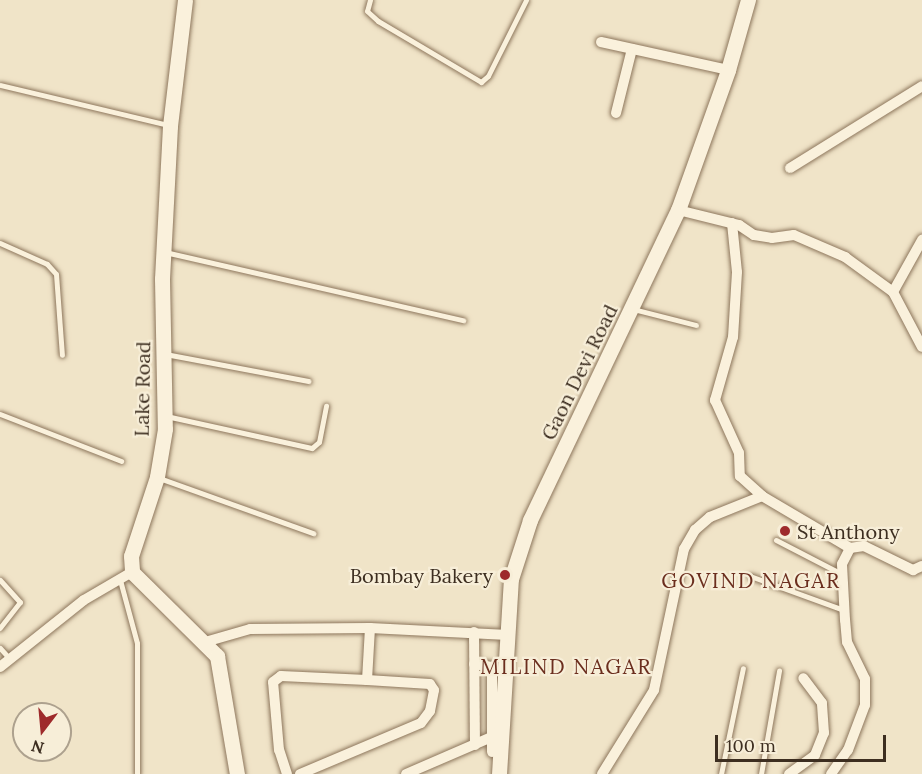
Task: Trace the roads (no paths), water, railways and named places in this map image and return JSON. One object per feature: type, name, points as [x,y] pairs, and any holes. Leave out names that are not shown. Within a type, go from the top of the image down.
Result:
[{"type":"street","name":"Lake Road","points":[[126,575],[157,477],[165,416],[164,251],[170,126],[185,0]]},
{"type":"street","name":"Gaon Devi Road","points":[[499,774],[496,735],[508,635],[511,579],[530,520],[633,309],[678,210],[728,70],[748,0]]},
{"type":"street","points":[[601,42],[728,70]]},
{"type":"street","points":[[616,113],[632,49]]},
{"type":"street","points":[[790,168],[922,86]]},
{"type":"street","points":[[678,210],[732,223],[754,235],[772,238],[794,235],[845,257],[893,292],[922,347]]},
{"type":"street","points":[[732,223],[737,272],[733,337],[715,400],[739,453],[740,476],[762,496],[850,548],[864,546],[913,570],[922,566]]},
{"type":"street","points":[[893,292],[922,240]]},
{"type":"street","points":[[602,774],[654,690],[684,549],[695,530],[710,517],[762,496]]},
{"type":"street","points":[[831,774],[848,750],[865,705],[865,679],[847,642],[842,564],[850,548]]},
{"type":"street","points":[[0,667],[11,661],[84,600],[126,575],[205,642],[217,656],[227,730],[230,774]]},
{"type":"street","points":[[205,642],[250,628],[370,628],[508,635]]},
{"type":"street","points":[[367,680],[370,628]]},
{"type":"street","points":[[474,632],[475,745]]},
{"type":"street","points":[[474,664],[492,667],[496,735],[492,752]]},
{"type":"street","points":[[789,774],[815,755],[824,734],[822,703],[803,678]]},
{"type":"street","points":[[287,774],[279,750],[272,687],[275,679],[367,680],[430,684],[434,690],[430,711],[421,723],[300,774]]},
{"type":"street","points":[[230,712],[238,774]]},
{"type":"street","points":[[227,730],[238,774]]},
{"type":"street","points":[[406,774],[496,735]]},
{"type":"lane","points":[[370,0],[370,15],[482,82],[489,76],[526,0]]},
{"type":"lane","points":[[0,85],[170,126]]},
{"type":"lane","points":[[0,243],[47,264],[56,274],[62,355]]},
{"type":"lane","points":[[164,251],[463,320]]},
{"type":"lane","points":[[633,309],[696,325]]},
{"type":"lane","points":[[164,354],[308,381]]},
{"type":"lane","points":[[165,416],[312,448],[319,442],[326,406]]},
{"type":"lane","points":[[0,414],[121,461]]},
{"type":"lane","points":[[157,477],[313,532]]},
{"type":"lane","points":[[776,540],[843,575]]},
{"type":"lane","points":[[126,575],[137,643],[137,774]]},
{"type":"lane","points":[[750,576],[846,611]]},
{"type":"lane","points":[[0,580],[20,602],[0,628]]},
{"type":"lane","points":[[0,648],[11,661]]},
{"type":"lane","points":[[721,774],[743,668]]},
{"type":"lane","points":[[761,774],[779,671]]},
{"type":"place","name":"St Anthony","points":[[785,531]]},
{"type":"place","name":"Bombay Bakery","points":[[505,575]]},
{"type":"district","name":"GOVIND NAGAR","points":[[751,581]]},
{"type":"district","name":"MILIND NAGAR","points":[[566,667]]}]
